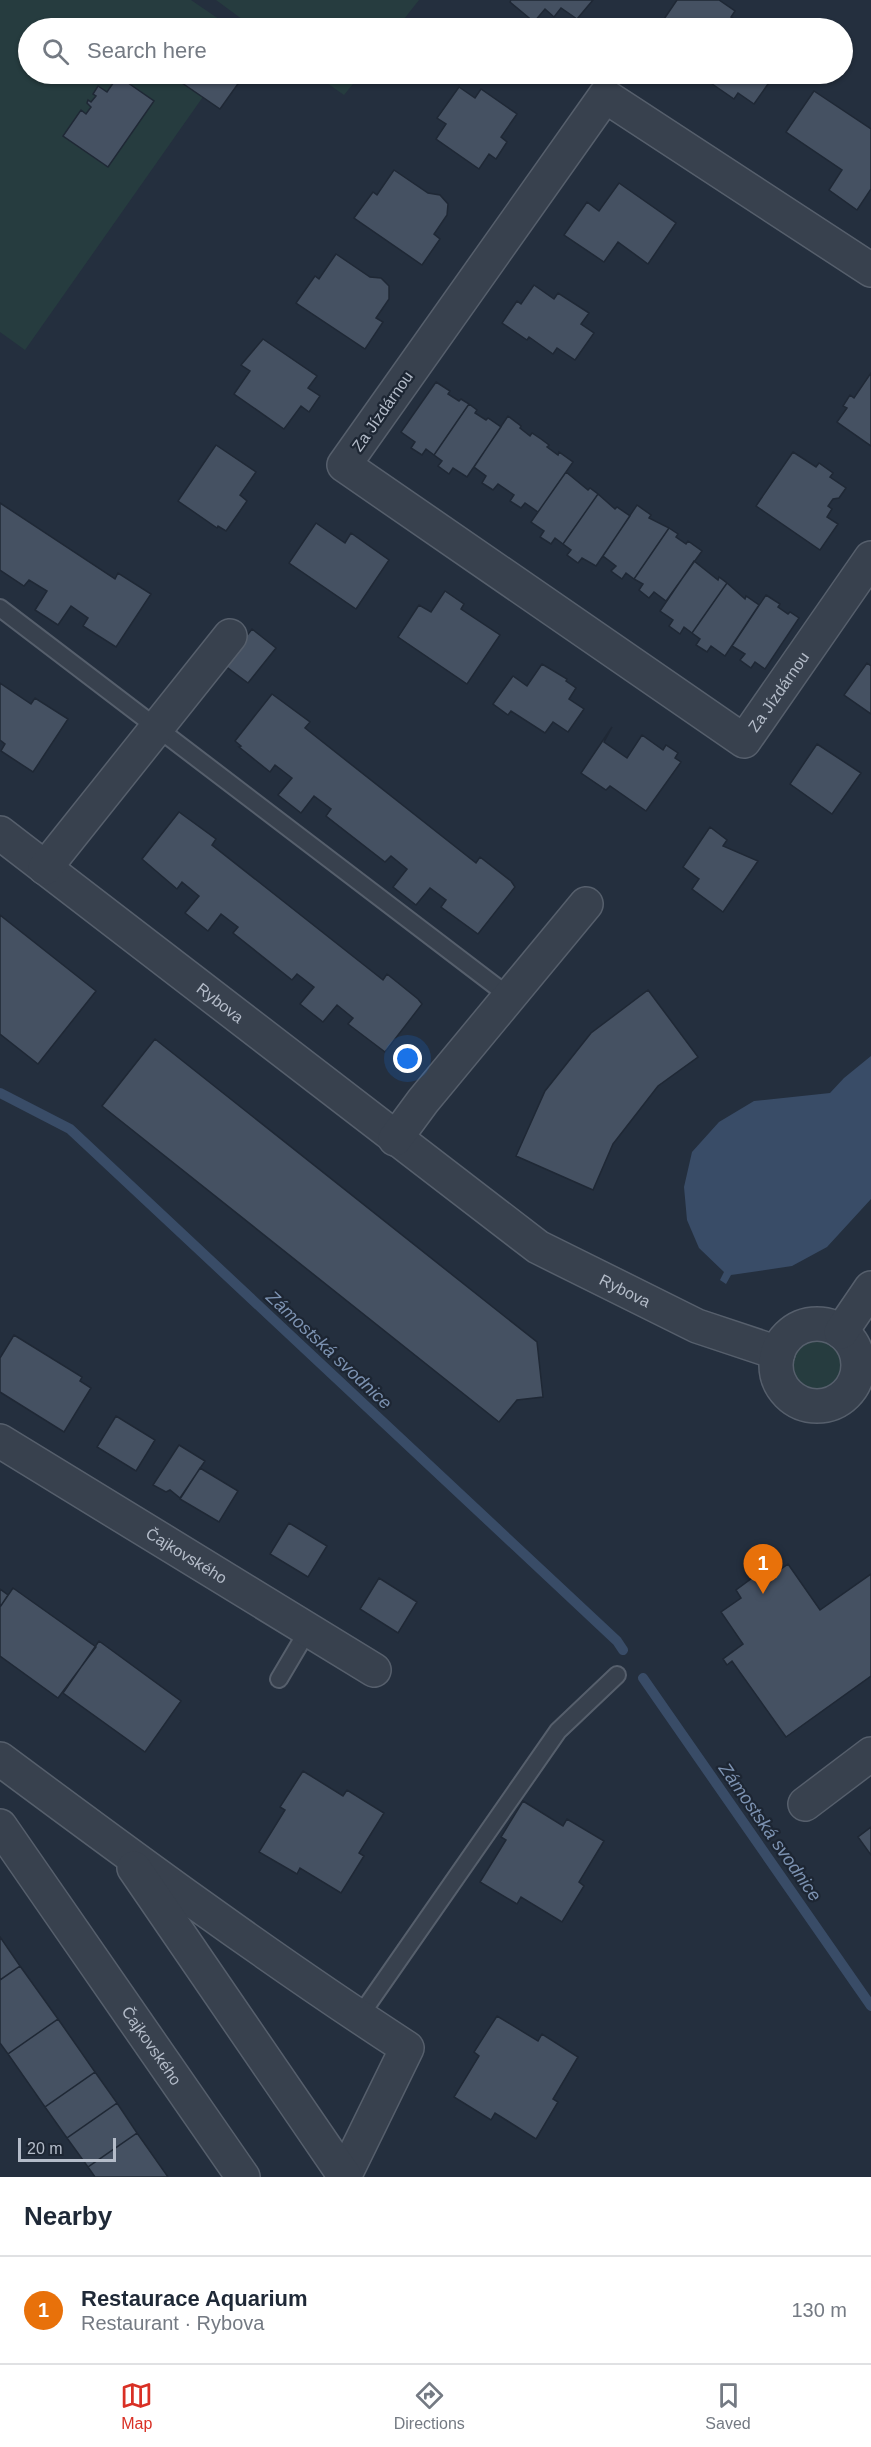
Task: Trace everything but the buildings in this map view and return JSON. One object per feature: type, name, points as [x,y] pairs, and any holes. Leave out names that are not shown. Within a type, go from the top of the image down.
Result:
[{"type":"street","name":"Za Jízdárnou","points":[[871,270],[605,96],[344,465],[744,741],[871,558]]},
{"type":"street","points":[[45,868],[230,636]]},
{"type":"street","name":"Rybova","points":[[0,833],[538,1247],[697,1326],[778,1353]]},
{"type":"street","points":[[395,1139],[423,1101],[586,904]]},
{"type":"street","points":[[841,1332],[871,1288]]},
{"type":"street","points":[[823,1325],[841,1332],[856,1352],[858,1365],[856,1378],[861,1397],[842,1398],[830,1404],[818,1406],[805,1404],[793,1398],[781,1384],[776,1365],[778,1353],[784,1341],[804,1326],[823,1325]]},
{"type":"street","name":"Čajkovského","points":[[0,1441],[374,1670]]},
{"type":"street","points":[[805,1804],[871,1754]]},
{"type":"street","points":[[0,1759],[121,1849],[406,2048],[344,2176],[121,1849]]},
{"type":"street","name":"Čajkovského","points":[[0,1826],[243,2177]]},
{"type":"lane","points":[[0,608],[510,997]]},
{"type":"lane","points":[[279,1679],[308,1630]]},
{"type":"lane","points":[[359,2017],[558,1731],[616,1675]]},
{"type":"green space","points":[[0,0],[191,0],[217,18],[18,18],[18,84],[212,84],[25,350],[0,332]]},
{"type":"green space","points":[[216,0],[419,0],[405,18],[240,18]]},
{"type":"green space","points":[[328,84],[353,84],[344,95]]},
{"type":"green space","points":[[817,1341],[831,1345],[838,1352],[842,1366],[838,1380],[831,1387],[817,1391],[803,1387],[796,1380],[792,1366],[796,1352],[803,1345]]},
{"type":"water","points":[[871,1056],[871,1199],[827,1247],[792,1266],[731,1275],[726,1284],[720,1280],[724,1272],[699,1248],[687,1220],[684,1187],[692,1152],[719,1122],[754,1101],[830,1093]]},
{"type":"waterway","name":"Zámostská svodnice","points":[[0,1093],[70,1129],[617,1641],[623,1650]]},
{"type":"waterway","name":"Zámostská svodnice","points":[[643,1678],[871,2006]]},
{"type":"place","name":"Restaurace Aquarium","points":[[763,1594]]}]
